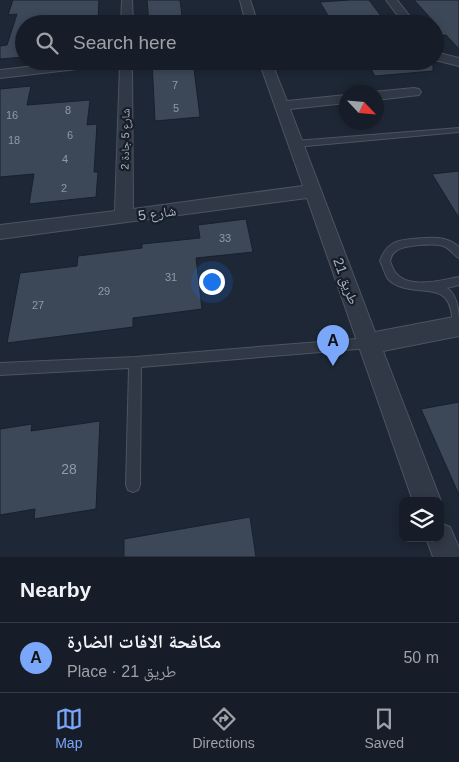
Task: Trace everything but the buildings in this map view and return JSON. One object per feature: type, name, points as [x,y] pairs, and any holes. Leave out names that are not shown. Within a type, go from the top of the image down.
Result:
[{"type":"street","points":[[126,15],[127,0]]},
{"type":"street","points":[[245,0],[249,15]]},
{"type":"street","points":[[391,0],[403,15]]},
{"type":"street","points":[[444,58],[459,62]]},
{"type":"street","points":[[0,74],[35,70]]},
{"type":"street","name":"شارع 5 جادة 2","points":[[124,217],[126,70]]},
{"type":"street","name":"طريق 21","points":[[268,70],[426,497]]},
{"type":"street","points":[[384,95],[414,92]]},
{"type":"street","points":[[280,106],[339,100]]},
{"type":"street","name":"شارع 5","points":[[0,232],[314,191]]},
{"type":"street","points":[[369,342],[459,325]]},
{"type":"street","points":[[442,542],[448,557]]},
{"type":"lane","points":[[295,144],[459,130]]},
{"type":"lane","points":[[459,254],[457,250],[444,242],[431,240],[396,246],[388,252],[385,261],[392,276],[406,284],[419,287],[434,286],[459,280]]},
{"type":"lane","points":[[434,286],[449,294],[456,308],[459,325]]},
{"type":"lane","points":[[0,369],[135,362],[369,342]]},
{"type":"lane","points":[[133,485],[135,362]]},
{"type":"place","name":"مكافحة الافات الضارة","points":[[333,366]]}]
